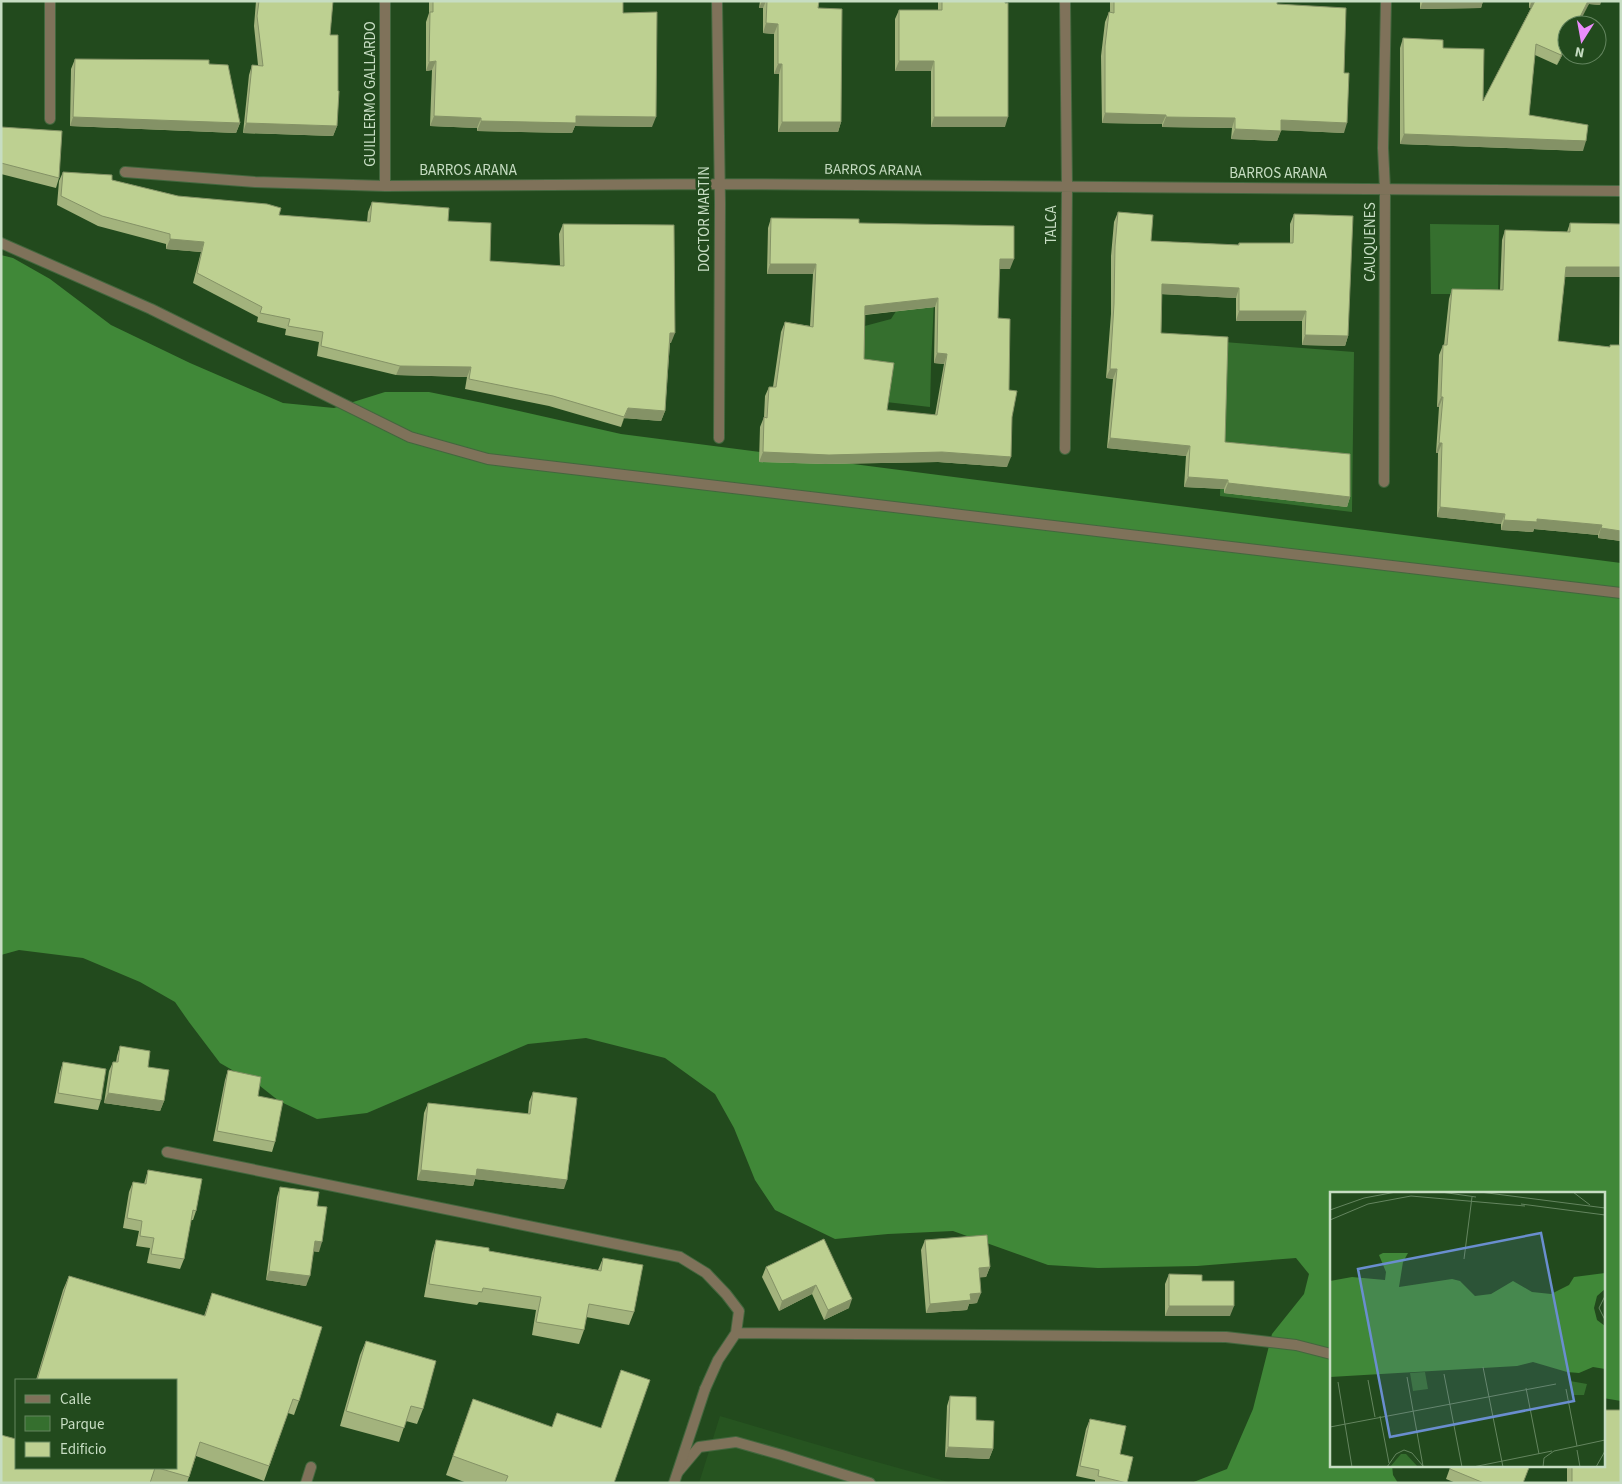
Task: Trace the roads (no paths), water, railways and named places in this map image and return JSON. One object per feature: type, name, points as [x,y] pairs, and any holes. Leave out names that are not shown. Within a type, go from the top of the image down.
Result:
[{"type":"street","points":[[50,1],[50,119]]},
{"type":"street","name":"GUILLERMO GALLARDO","points":[[384,1],[385,186]]},
{"type":"street","name":"DOCTOR MARTIN","points":[[717,1],[719,438]]},
{"type":"street","name":"TALCA","points":[[1065,1],[1067,187],[1065,449]]},
{"type":"street","name":"CAUQUENES","points":[[1384,482],[1385,189],[1383,148],[1386,1]]},
{"type":"street","name":"BARROS ARANA","points":[[125,172],[255,182],[385,186],[719,184],[1621,191]]},
{"type":"street","points":[[1,243],[151,309],[410,437],[488,459],[1621,593]]},
{"type":"street","points":[[166,1152],[680,1257],[706,1273],[726,1294],[738,1311],[736,1333],[718,1360],[705,1389],[675,1478]]},
{"type":"street","points":[[736,1333],[1226,1336],[1296,1345],[1330,1354]]},
{"type":"street","points":[[675,1478],[699,1447],[736,1442],[870,1483]]},
{"type":"street","points":[[306,1483],[311,1467]]}]
